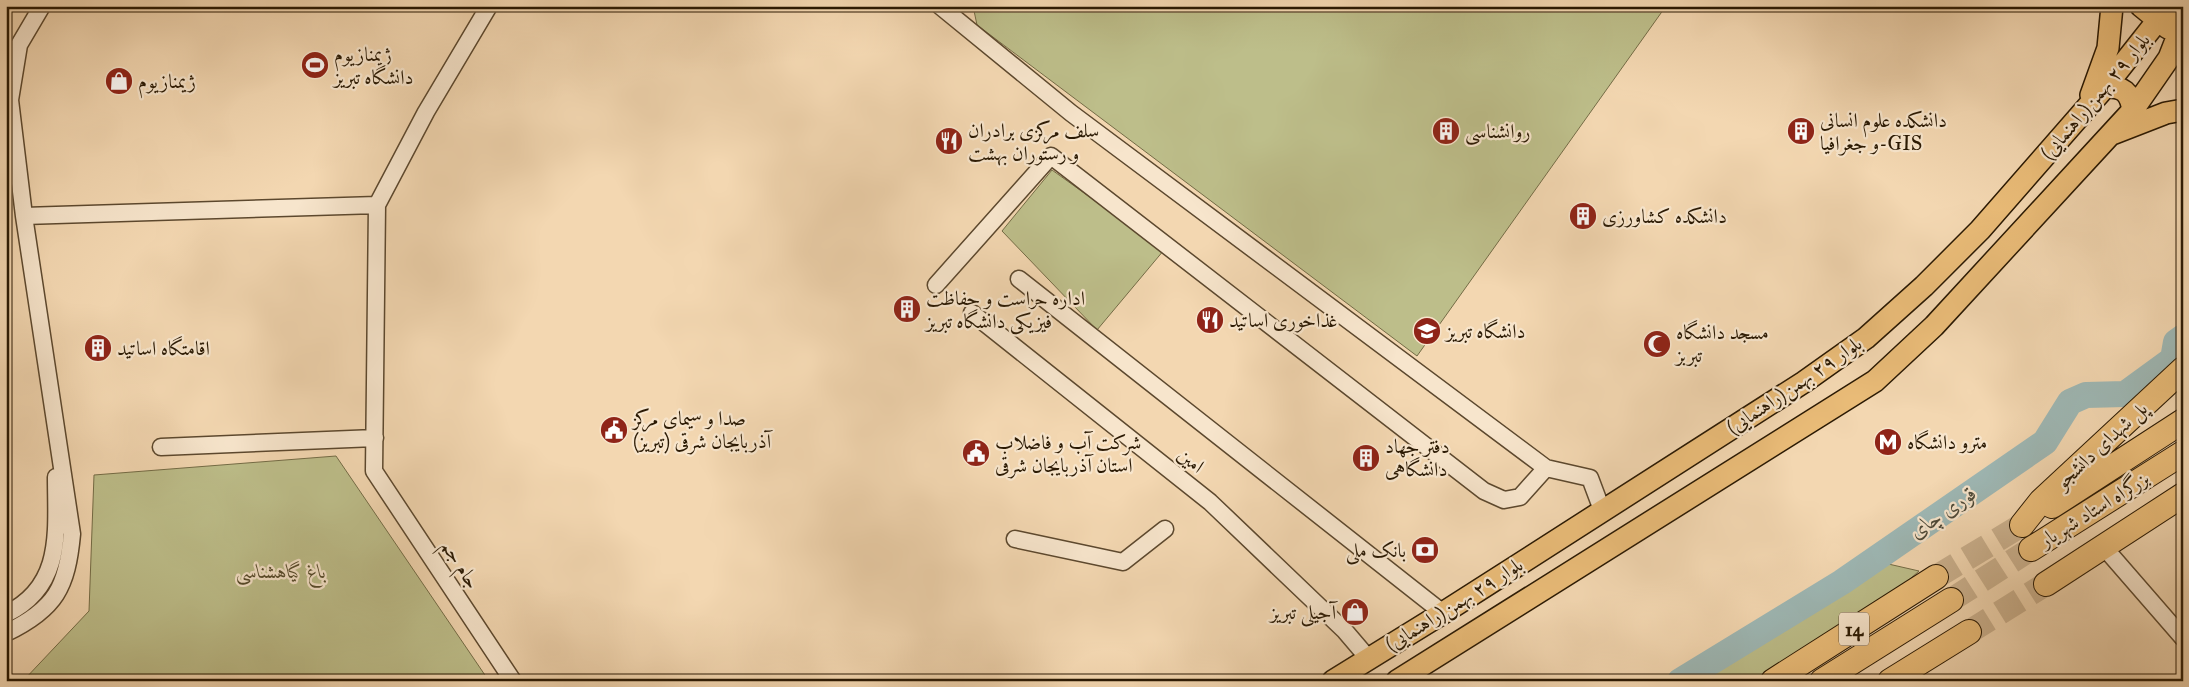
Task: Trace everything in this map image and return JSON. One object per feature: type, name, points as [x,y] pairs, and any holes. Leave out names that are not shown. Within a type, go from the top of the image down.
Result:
[{"type":"highway","name":"پل شهدای دانشجو","points":[[2183,369],[2042,501],[2022,524],[2183,421]]},
{"type":"highway","name":"بزرگراه استاد شهریار","points":[[2031,549],[2183,453]]},
{"type":"highway","points":[[2046,584],[2183,495]]},
{"type":"highway","name":"14","points":[[1773,681],[1936,577]]},
{"type":"highway","points":[[1822,681],[1951,600]]},
{"type":"highway","points":[[1890,681],[1969,632]]},
{"type":"main road","points":[[2087,105],[2108,48],[2112,6]]},
{"type":"main road","points":[[2141,6],[2180,36]]},
{"type":"main road","points":[[2179,6],[2183,9]]},
{"type":"main road","name":"بلوار ٢٩ بهمن(راهنمایی)","points":[[1333,681],[1811,378],[1866,338],[1924,286],[1980,230],[2087,105],[2105,87],[2158,20],[2179,6]]},
{"type":"main road","name":"بلوار ٢٩ بهمن(راهنمایی)","points":[[1398,681],[1875,381],[1934,326],[2133,110],[2169,58],[2180,36],[2179,6]]},
{"type":"main road","points":[[2105,87],[2116,86],[2126,91],[2131,99],[2133,110]]},
{"type":"main road","points":[[2109,135],[2166,114],[2183,110]]},
{"type":"street","points":[[6,633],[29,622],[57,595],[69,567],[72,534],[24,216],[10,100],[13,42],[42,6]]},
{"type":"street","points":[[161,448],[375,438],[377,204],[426,112],[489,6]]},
{"type":"street","points":[[940,6],[1071,113],[1546,468],[1590,478],[1602,510]]},
{"type":"street","points":[[936,285],[1051,156],[1484,491],[1504,500],[1520,498],[1546,468]]},
{"type":"street","points":[[24,216],[377,204]]},
{"type":"street","points":[[1019,280],[1443,613]]},
{"type":"street","name":"امین","points":[[972,313],[1210,502],[1345,631],[1368,658]]},
{"type":"street","points":[[6,614],[19,608],[43,585],[53,562],[56,534],[56,422]]},
{"type":"street","name":"جام جم","points":[[375,438],[374,471],[512,681]]},
{"type":"street","points":[[1016,539],[1123,562],[1165,529]]},
{"type":"street","points":[[2103,546],[2183,638]]},
{"type":"green space","points":[[973,6],[1666,6],[1417,356],[977,25]]},
{"type":"green space","points":[[1052,170],[1164,250],[1097,330],[1002,231]]},
{"type":"green space","name":"باغ گیاهشناسی","points":[[336,456],[489,681],[23,681],[89,611],[94,475]]},
{"type":"green space","points":[[1884,563],[1919,571],[1892,595],[1757,681],[1692,681]]},
{"type":"waterway","name":"قوری چای","points":[[1680,681],[1842,582],[2045,442],[2070,402],[2086,395],[2125,394],[2173,359],[2176,342],[2183,337]]},
{"type":"tunnel","points":[[1936,577],[2022,525]]},
{"type":"tunnel","points":[[1951,600],[2031,549]]},
{"type":"tunnel","points":[[1969,632],[2046,584]]},
{"type":"place","name":"ژیمنازیوم دانشگاه تبریز","points":[[315,65]]},
{"type":"place","name":"ژیمنازیوم","points":[[119,81]]},
{"type":"place","name":"روانشناسی","points":[[1446,131]]},
{"type":"place","name":"دانشکده علوم انسانی و جغرافیا-GIS","points":[[1801,131]]},
{"type":"place","name":"سلف مرکزی برادران و رستوران بهشت","points":[[949,141]]},
{"type":"place","name":"دانشکده کشاورزی","points":[[1583,216]]},
{"type":"place","name":"اداره حراست و حفاظت فیزیکی دانشگاه تبریز","points":[[907,309]]},
{"type":"place","name":"غذاخوری اساتید","points":[[1210,320]]},
{"type":"place","name":"دانشگاه تبریز","points":[[1427,331]]},
{"type":"place","name":"مسجد دانشگاه تبربز","points":[[1657,344]]},
{"type":"place","name":"اقامتگاه اساتید","points":[[98,348]]},
{"type":"place","name":"صدا و سیمای مرکز آذربایجان شرقی (تبریز)","points":[[614,430]]},
{"type":"place","name":"مترو دانشگاه","points":[[1888,442]]},
{"type":"place","name":"شرکت آب و فاضلاب استان آذربایجان شرقی","points":[[976,453]]},
{"type":"place","name":"دفتر جهاد دانشگاهی","points":[[1366,458]]},
{"type":"place","name":"بانک ملی","points":[[1425,550]]},
{"type":"place","name":"آجیلی تبریز","points":[[1355,612]]}]
